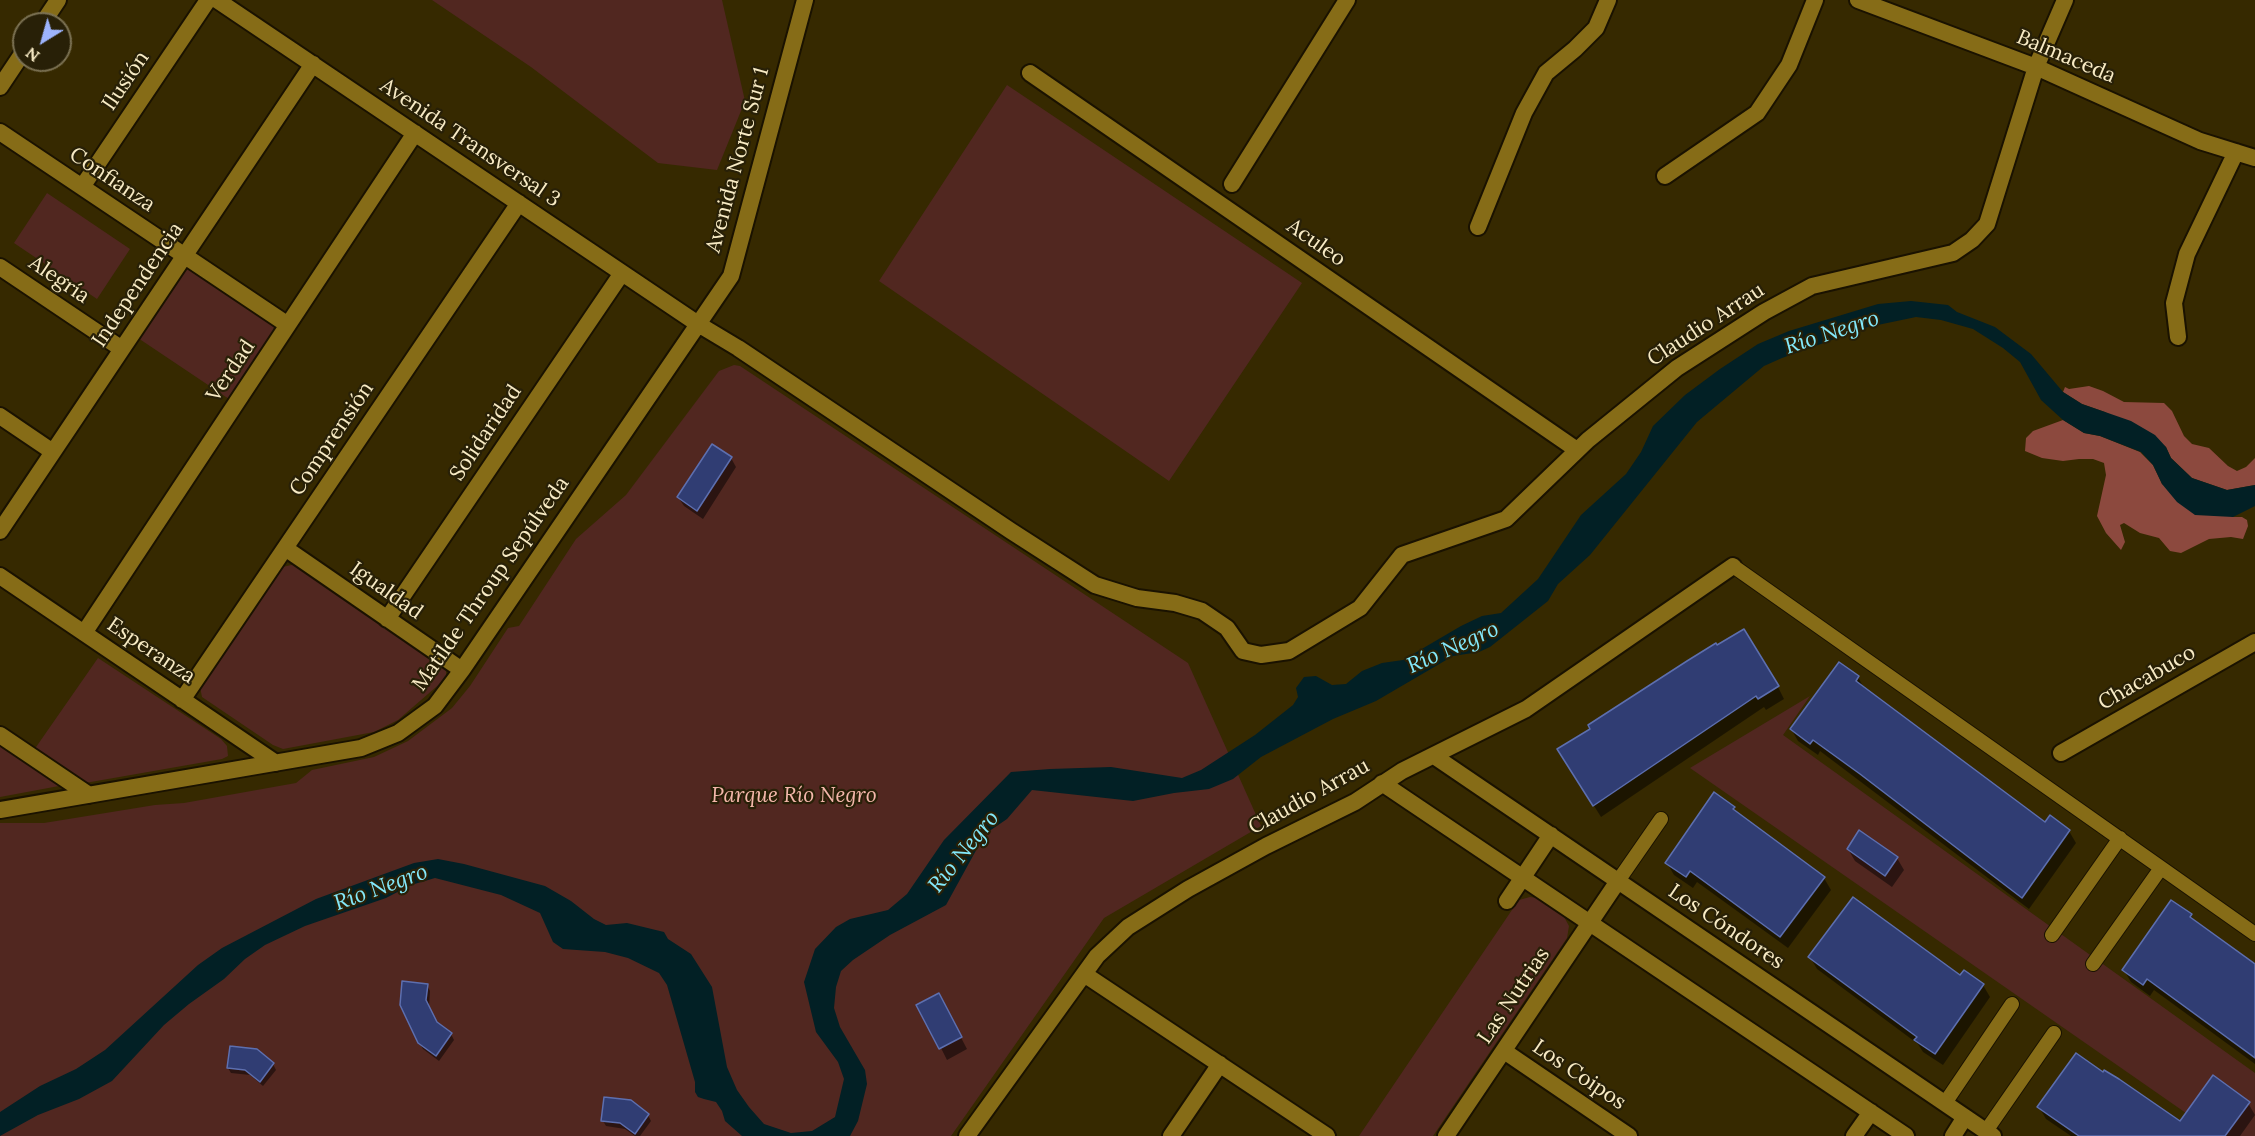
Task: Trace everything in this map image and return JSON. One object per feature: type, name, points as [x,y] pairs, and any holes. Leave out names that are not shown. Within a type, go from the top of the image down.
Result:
[{"type":"street","name":"Ilusión","points":[[82,187],[208,0]]},
{"type":"street","name":"Avenida Transversal 3","points":[[218,0],[698,324],[738,348],[1095,585],[1137,598],[1175,603],[1202,611],[1227,628],[1244,651],[1261,655],[1289,651]]},
{"type":"street","name":"Avenida Norte Sur 1","points":[[698,324],[731,276],[805,0]]},
{"type":"street","points":[[1232,184],[1347,0]]},
{"type":"street","points":[[1478,227],[1524,112],[1546,73],[1596,28],[1608,0]]},
{"type":"street","points":[[1665,176],[1757,113],[1789,65],[1815,0]]},
{"type":"street","name":"Balmaceda","points":[[1858,0],[2036,67],[2199,141],[2255,158]]},
{"type":"street","name":"Claudio Arrau","points":[[1289,651],[1360,608],[1402,555],[1506,519],[1577,450],[1677,368],[1764,312],[1812,286],[1953,253],[1972,240],[1987,224],[2036,67],[2065,0]]},
{"type":"street","name":"Independencia","points":[[0,531],[313,64]]},
{"type":"street","points":[[0,87],[12,69]]},
{"type":"street","name":"Aculeo","points":[[1030,73],[1577,450]]},
{"type":"street","name":"Confianza","points":[[0,132],[288,325]]},
{"type":"street","name":"Verdad","points":[[84,633],[415,133]]},
{"type":"street","points":[[2178,337],[2174,303],[2187,254],[2236,152]]},
{"type":"street","name":"Comprensión","points":[[182,700],[519,203]]},
{"type":"street","name":"Alegría","points":[[0,267],[122,350]]},
{"type":"street","name":"Solidaridad","points":[[387,619],[622,273]]},
{"type":"street","name":"Matilde Throup Sepúlveda","points":[[0,810],[361,748],[398,733],[435,706],[462,670],[698,324]]},
{"type":"street","points":[[0,416],[53,452]]},
{"type":"street","name":"Igualdad","points":[[285,548],[462,670]]},
{"type":"street","name":"Claudio Arrau","points":[[967,1136],[1084,974],[1112,941],[1147,913],[1266,846],[1354,802],[1382,783],[1526,709],[1733,566]]},
{"type":"street","name":"Esperanza","points":[[0,576],[276,763]]},
{"type":"street","name":"Chacabuco","points":[[2061,753],[2255,642]]},
{"type":"street","points":[[0,735],[89,795]]},
{"type":"street","name":"Los Cóndores","points":[[1434,756],[1989,1134]]},
{"type":"street","points":[[1382,783],[1906,1136]]},
{"type":"street","points":[[1507,901],[1551,835]]},
{"type":"street","name":"Las Nutrias","points":[[1446,1136],[1618,881]]},
{"type":"street","points":[[1084,974],[1327,1136]]},
{"type":"street","name":"Los Coipos","points":[[1504,1051],[1629,1136]]},
{"type":"street","points":[[1171,1136],[1220,1064]]},
{"type":"street","points":[[1854,1136],[1870,1112]]},
{"type":"street","points":[[1953,1136],[1965,1117]]},
{"type":"lane","points":[[1733,566],[2255,934]]},
{"type":"lane","points":[[1618,881],[1661,819]]},
{"type":"lane","points":[[2052,935],[2120,838]]},
{"type":"lane","points":[[2093,964],[2161,868]]},
{"type":"lane","points":[[1945,1103],[2012,1004]]},
{"type":"lane","points":[[1989,1134],[2054,1033]]},
{"type":"green space","points":[[432,0],[722,0],[745,101],[717,170],[658,163],[531,67]]},
{"type":"green space","points":[[1007,85],[1302,283],[1169,481],[879,281]]},
{"type":"green space","points":[[47,193],[130,249],[97,299],[14,243]]},
{"type":"green space","points":[[188,269],[195,270],[271,321],[274,326],[273,332],[229,399],[138,338],[182,273]]},
{"type":"green space","name":"Parque Río Negro","points":[[734,365],[740,366],[1188,663],[1261,826],[1104,918],[951,1136],[0,1136],[0,823],[44,823],[155,805],[184,803],[296,783],[312,770],[374,757],[408,741],[452,708],[470,686],[508,628],[519,626],[576,539],[626,495],[719,371]]},
{"type":"green space","points":[[296,564],[441,665],[446,670],[443,681],[398,720],[374,732],[283,749],[273,745],[202,697],[200,687],[278,568]]},
{"type":"green space","points":[[98,658],[221,739],[227,746],[228,756],[222,759],[85,783],[34,750]]},
{"type":"green space","points":[[1810,696],[1783,735],[2255,1073],[2255,1136],[2219,1136],[1690,768]]},
{"type":"green space","points":[[0,743],[57,782],[59,786],[0,797]]},
{"type":"green space","points":[[1537,898],[1563,915],[1569,926],[1567,938],[1433,1136],[1359,1136],[1516,904],[1519,900]]},
{"type":"shaded area","points":[[2089,386],[2124,402],[2164,403],[2172,411],[2184,436],[2192,444],[2209,448],[2228,466],[2237,471],[2246,467],[2255,458],[2255,485],[2227,490],[2192,478],[2171,458],[2166,447],[2105,412],[2082,404],[2063,392],[2065,387],[2069,389]]},
{"type":"shaded area","points":[[2063,420],[2084,433],[2100,436],[2140,452],[2153,465],[2162,484],[2233,517],[2242,517],[2247,520],[2248,526],[2243,539],[2231,537],[2209,539],[2181,553],[2170,551],[2159,538],[2140,533],[2124,523],[2120,525],[2125,542],[2121,550],[2106,533],[2097,516],[2106,475],[2104,463],[2093,459],[2063,461],[2042,458],[2025,451],[2026,438],[2033,431]]},
{"type":"water","name":"Río Negro","points":[[1911,301],[1948,305],[1957,312],[1995,327],[2031,354],[2063,392],[2082,404],[2131,421],[2155,435],[2166,447],[2171,458],[2192,478],[2227,490],[2255,485],[2255,506],[2233,517],[2195,515],[2177,502],[2162,484],[2153,465],[2141,452],[2100,436],[2084,433],[2063,420],[2041,400],[2020,362],[1973,329],[1941,320],[1916,317],[1868,327],[1764,366],[1697,422],[1590,555],[1558,584],[1548,601],[1490,647],[1479,652],[1453,656],[1376,701],[1333,719],[1261,757],[1233,779],[1209,789],[1133,801],[1032,790],[1007,819],[985,834],[946,905],[890,935],[841,971],[836,987],[834,1008],[840,1027],[865,1070],[867,1084],[858,1121],[850,1136],[742,1136],[725,1121],[716,1102],[698,1097],[695,1092],[695,1082],[667,985],[659,973],[628,958],[605,952],[563,949],[553,942],[540,913],[501,895],[435,878],[305,926],[265,945],[164,1025],[112,1081],[79,1099],[38,1115],[0,1136],[0,1112],[40,1086],[76,1069],[105,1050],[198,965],[222,948],[316,899],[414,863],[438,859],[545,886],[606,925],[627,923],[664,932],[668,939],[691,954],[712,987],[727,1067],[737,1090],[749,1107],[764,1124],[791,1133],[812,1131],[835,1117],[844,1079],[838,1062],[816,1032],[804,982],[815,949],[836,927],[850,919],[888,910],[907,894],[944,840],[1011,772],[1111,767],[1182,778],[1201,770],[1255,735],[1293,705],[1298,697],[1296,688],[1304,677],[1316,676],[1332,685],[1346,684],[1362,671],[1382,663],[1403,660],[1482,616],[1501,613],[1538,579],[1581,515],[1626,474],[1641,452],[1653,426],[1685,395],[1758,344],[1789,331],[1878,304]]},
{"type":"building","points":[[712,444],[732,457],[697,511],[677,497]]},
{"type":"building","points":[[1744,629],[1779,686],[1758,699],[1756,696],[1593,806],[1557,749],[1590,729],[1588,725],[1687,661]]},
{"type":"building","points":[[1839,662],[1859,676],[1856,681],[2045,822],[2050,815],[2070,830],[2022,898],[1860,774],[1813,740],[1810,744],[1790,729]]},
{"type":"building","points":[[1714,792],[1735,807],[1733,809],[1825,877],[1780,937],[1690,871],[1686,877],[1665,863]]},
{"type":"building","points":[[1859,830],[1898,857],[1885,876],[1847,849]]},
{"type":"building","points":[[1853,897],[1960,975],[1964,970],[1984,984],[1935,1054],[1914,1040],[1917,1037],[1808,957]]},
{"type":"building","points":[[2171,900],[2192,914],[2190,917],[2255,964],[2255,1058],[2147,979],[2143,985],[2122,970]]},
{"type":"building","points":[[402,981],[428,984],[426,1000],[437,1022],[452,1033],[436,1056],[418,1043],[400,1005]]},
{"type":"building","points":[[939,993],[962,1037],[939,1049],[916,1005]]},
{"type":"building","points":[[230,1046],[257,1049],[274,1063],[260,1082],[245,1070],[227,1068]]},
{"type":"building","points":[[2076,1053],[2180,1121],[2213,1075],[2250,1102],[2225,1136],[2079,1136],[2037,1107]]},
{"type":"building","points":[[604,1097],[631,1100],[649,1114],[635,1134],[620,1123],[601,1121]]}]
